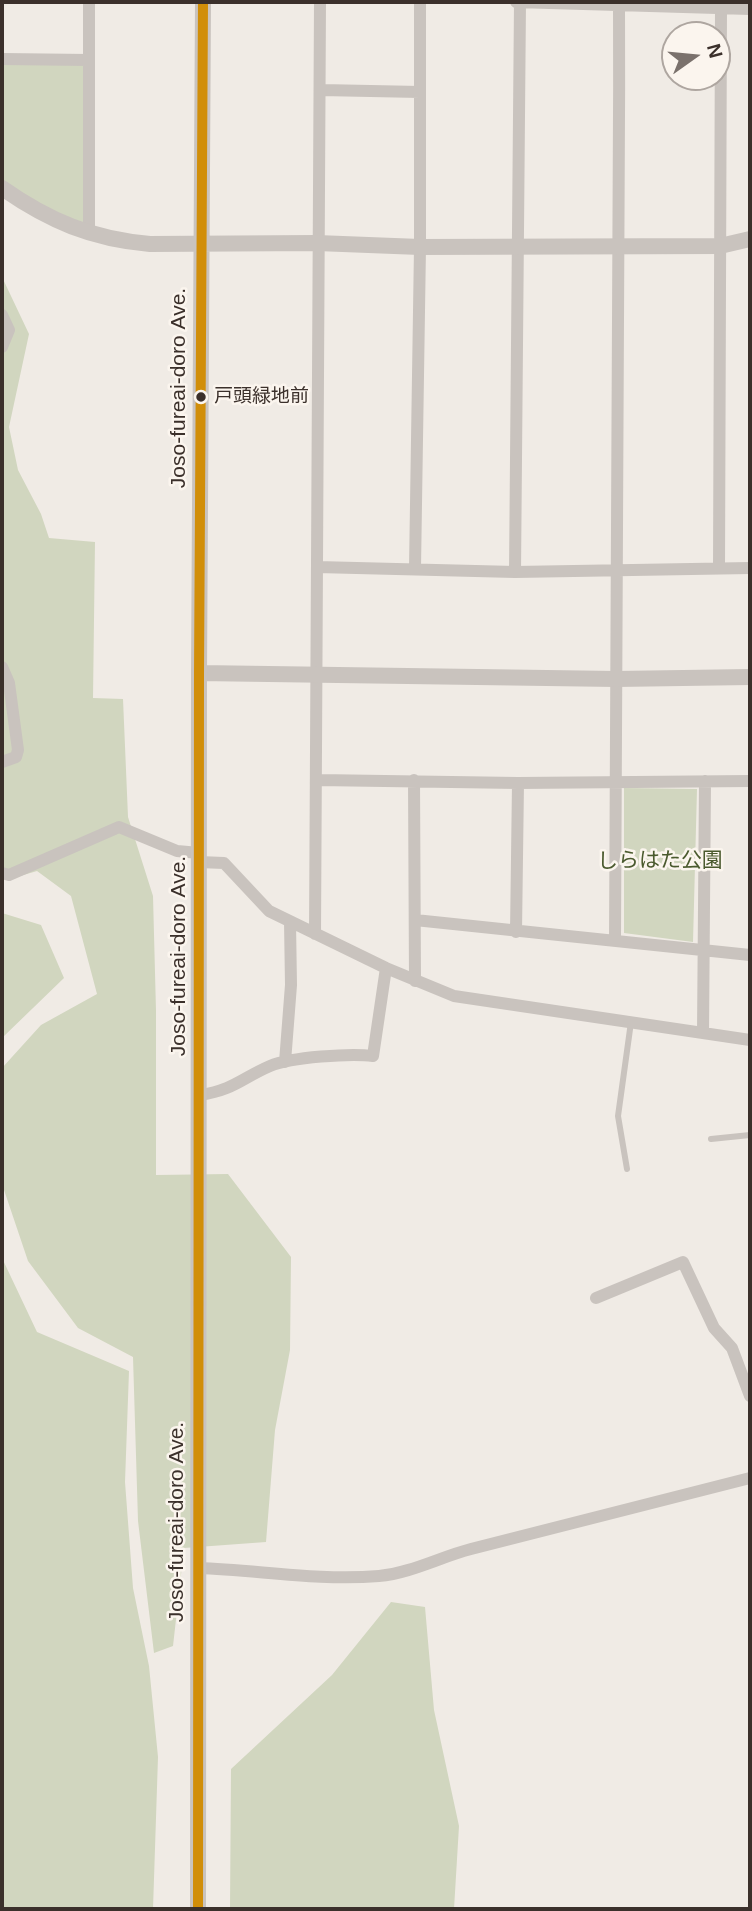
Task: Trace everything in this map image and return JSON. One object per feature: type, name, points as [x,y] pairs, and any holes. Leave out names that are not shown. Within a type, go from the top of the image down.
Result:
[{"type":"street","points":[[89,2],[89,232]]},
{"type":"street","name":"Joso-fureai-doro Ave.","points":[[198,1909],[202,2]]},
{"type":"street","points":[[316,934],[320,2]]},
{"type":"street","points":[[415,568],[420,247],[420,2]]},
{"type":"street","points":[[515,572],[519,246],[518,2],[750,9]]},
{"type":"street","points":[[615,941],[619,3]]},
{"type":"street","points":[[719,568],[721,8]]},
{"type":"street","points":[[2,59],[89,60]]},
{"type":"street","points":[[321,90],[420,92]]},
{"type":"street","points":[[2,188],[30,207],[65,225],[123,241],[150,244],[201,242],[420,247],[620,247],[720,246],[750,239]]},
{"type":"street","points":[[2,315],[9,330],[2,347]]},
{"type":"street","points":[[317,567],[515,572],[750,568]]},
{"type":"street","points":[[2,667],[9,683],[18,750],[16,757],[2,762]]},
{"type":"street","points":[[199,673],[616,679],[750,677]]},
{"type":"street","points":[[318,780],[518,783],[750,781]]},
{"type":"street","points":[[414,780],[415,981]]},
{"type":"street","points":[[703,1033],[705,781]]},
{"type":"street","points":[[516,932],[518,783]]},
{"type":"street","points":[[2,873],[9,875],[119,828],[177,851],[224,863],[269,911],[386,968],[454,996],[750,1040]]},
{"type":"street","points":[[415,920],[750,955]]},
{"type":"street","points":[[285,1062],[292,985],[290,922]]},
{"type":"street","points":[[200,1095],[231,1088],[272,1065],[285,1062],[356,1054],[373,1056],[386,968]]},
{"type":"street","points":[[596,1298],[682,1262],[714,1328],[732,1348],[746,1374],[750,1396]]},
{"type":"street","points":[[198,1569],[317,1577],[382,1576],[410,1570],[450,1554],[750,1478]]},
{"type":"lane","points":[[627,1169],[618,1116],[631,1022]]},
{"type":"lane","points":[[711,1139],[750,1135]]},
{"type":"green space","points":[[2,59],[89,60],[89,232],[2,188]]},
{"type":"green space","points":[[2,277],[29,334],[9,427],[18,470],[41,514],[49,538],[95,542],[93,698],[123,699],[128,817],[153,896],[156,1175],[228,1174],[291,1257],[290,1350],[275,1430],[266,1542],[184,1548],[173,1646],[154,1653],[138,1521],[133,1357],[78,1328],[28,1261],[2,1184],[2,1068],[41,1025],[97,994],[71,896],[37,871],[20,876],[2,869]]},
{"type":"green space","name":"しらはた公園","points":[[624,788],[697,789],[693,942],[624,933]]},
{"type":"green space","points":[[2,913],[41,925],[64,978],[2,1038]]},
{"type":"green space","points":[[2,1258],[37,1332],[129,1371],[125,1482],[133,1588],[149,1666],[158,1757],[153,1909],[2,1909]]},
{"type":"green space","points":[[391,1602],[425,1607],[434,1710],[459,1826],[454,1909],[230,1909],[231,1769],[332,1675]]},
{"type":"transit line","points":[[198,1909],[199,673],[203,2]]},
{"type":"place","name":"戸頭緑地前","points":[[201,397]]}]
